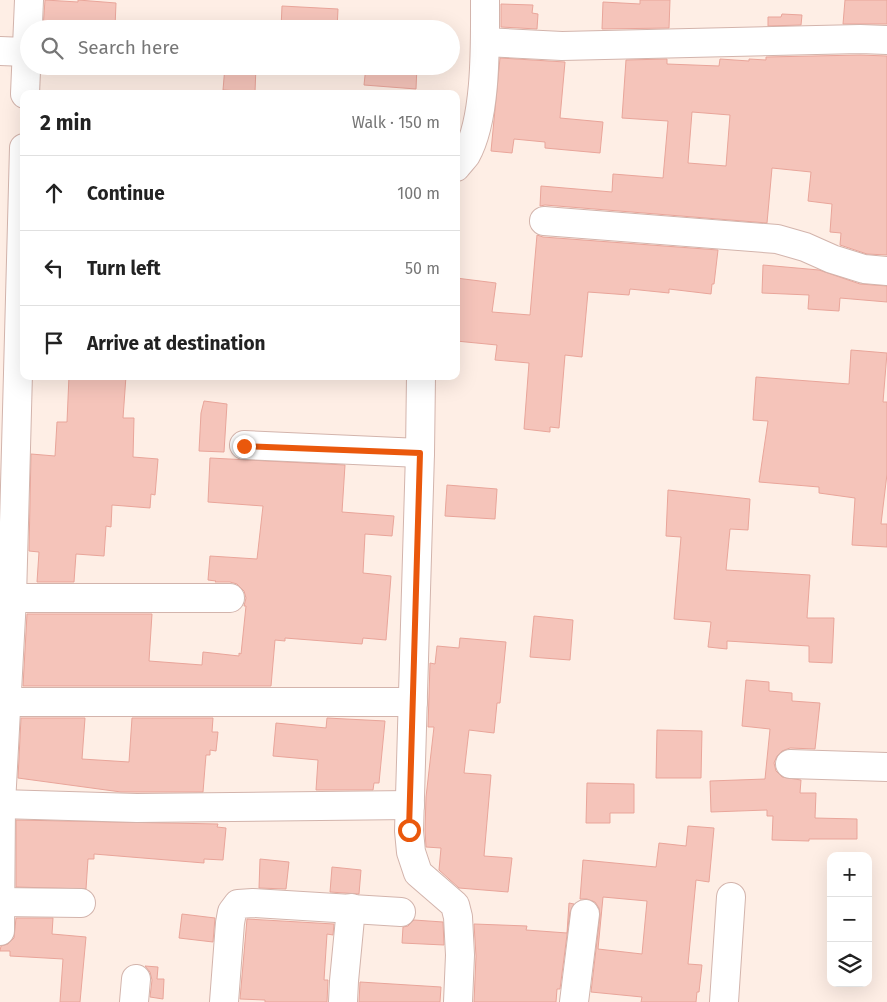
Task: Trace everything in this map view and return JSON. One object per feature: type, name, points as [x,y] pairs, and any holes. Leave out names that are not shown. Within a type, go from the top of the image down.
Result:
[{"type":"street","points":[[23,20],[29,0]]},
{"type":"street","points":[[460,162],[466,155],[477,129],[483,80],[485,0]]},
{"type":"street","points":[[20,29],[13,52],[24,90]]},
{"type":"street","points":[[485,42],[562,46],[832,39],[887,40]]},
{"type":"street","points":[[544,221],[777,239],[805,247],[864,270],[887,272]]},
{"type":"street","points":[[0,931],[1,804],[12,598],[20,365]]},
{"type":"street","points":[[421,380],[409,830],[411,852],[418,873],[455,905],[458,917],[460,955],[458,1002]]},
{"type":"street","points":[[244,446],[420,453]]},
{"type":"street","points":[[12,598],[230,598]]},
{"type":"street","points":[[6,702],[413,702]]},
{"type":"street","points":[[790,764],[887,767]]},
{"type":"street","points":[[1,804],[137,808],[410,805]]},
{"type":"street","points":[[724,1002],[731,897]]},
{"type":"street","points":[[0,902],[81,904]]},
{"type":"street","points":[[224,1002],[230,923],[232,912],[238,904],[254,903],[401,912]]},
{"type":"street","points":[[343,1002],[350,908]]},
{"type":"street","points":[[574,1002],[585,914]]},
{"type":"building","points":[[45,0],[116,3],[115,20],[44,20]]},
{"type":"building","points":[[640,0],[670,0],[669,28],[602,29],[603,2],[640,4]]},
{"type":"building","points":[[845,0],[887,0],[887,24],[843,24]]},
{"type":"building","points":[[501,4],[533,5],[532,13],[538,14],[537,29],[501,27]]},
{"type":"building","points":[[282,6],[338,9],[337,20],[281,20]]},
{"type":"building","points":[[782,14],[802,15],[801,25],[768,26],[768,17],[781,17]]},
{"type":"building","points":[[887,56],[887,255],[867,254],[840,245],[841,233],[830,232],[832,204],[808,201],[811,172],[772,168],[767,223],[540,206],[541,186],[612,192],[613,174],[663,178],[668,121],[622,118],[626,60],[667,59],[667,64],[719,66],[720,59],[749,61],[749,59],[766,60],[766,57]],"holes":[[[692,112],[730,115],[726,166],[688,163]]]},
{"type":"building","points":[[500,58],[565,62],[560,118],[603,122],[600,153],[545,148],[545,142],[514,139],[512,153],[491,151]]},
{"type":"building","points":[[224,75],[256,75],[255,90],[223,90]]},
{"type":"building","points":[[365,75],[417,75],[416,89],[364,85]]},
{"type":"building","points":[[537,235],[718,250],[711,294],[669,289],[669,293],[630,289],[629,295],[588,292],[582,357],[565,355],[559,428],[550,427],[550,432],[524,429],[529,363],[495,360],[497,345],[460,341],[460,278],[496,283],[492,312],[530,315]]},
{"type":"building","points":[[763,265],[819,270],[860,284],[887,286],[887,302],[840,298],[839,311],[808,309],[809,295],[762,293]]},
{"type":"building","points":[[851,350],[887,353],[883,402],[887,402],[887,474],[881,524],[887,524],[887,547],[852,545],[855,498],[819,493],[819,487],[759,482],[768,421],[753,420],[756,377],[849,384]]},
{"type":"building","points":[[69,380],[126,380],[123,418],[134,418],[133,457],[158,459],[155,495],[151,494],[150,508],[112,505],[111,527],[106,526],[104,556],[76,554],[74,582],[37,582],[39,552],[29,551],[31,454],[55,456],[57,422],[67,422]]},
{"type":"building","points":[[204,401],[227,404],[224,452],[199,451],[201,413]]},
{"type":"building","points":[[210,458],[345,465],[342,512],[394,516],[392,536],[365,534],[363,573],[391,576],[386,640],[363,638],[362,644],[285,638],[285,641],[275,640],[271,686],[23,686],[27,614],[152,614],[149,661],[202,665],[203,652],[239,656],[239,653],[241,654],[246,606],[244,606],[246,598],[244,591],[237,584],[208,580],[210,556],[257,559],[263,506],[208,502]]},
{"type":"building","points":[[447,485],[497,489],[495,519],[445,516]]},
{"type":"building","points":[[668,490],[750,499],[748,530],[730,529],[726,570],[810,575],[807,618],[834,618],[832,663],[809,662],[809,646],[727,641],[727,649],[708,647],[711,622],[674,619],[681,537],[666,536]]},
{"type":"building","points":[[534,616],[573,620],[570,660],[530,657]]},
{"type":"building","points":[[460,638],[506,642],[500,703],[497,703],[494,733],[469,730],[464,773],[491,775],[484,856],[512,858],[508,892],[459,888],[439,870],[441,848],[426,847],[426,797],[434,727],[428,727],[430,663],[435,664],[437,646],[459,648]]},
{"type":"building","points":[[746,680],[769,682],[769,691],[792,693],[792,701],[820,703],[815,749],[790,748],[782,751],[774,763],[776,771],[782,777],[801,780],[800,793],[816,793],[815,818],[857,819],[857,839],[772,840],[773,816],[767,816],[767,810],[711,812],[710,781],[765,779],[770,729],[742,726]]},
{"type":"building","points":[[21,718],[85,718],[82,759],[129,762],[132,718],[213,718],[212,732],[218,732],[216,751],[210,750],[210,755],[206,755],[203,792],[121,792],[18,778]]},
{"type":"building","points":[[327,718],[385,721],[379,783],[374,783],[373,790],[316,790],[318,760],[273,756],[276,723],[326,728]]},
{"type":"building","points":[[657,730],[702,731],[701,778],[656,778]]},
{"type":"building","points":[[587,783],[634,784],[634,813],[610,813],[610,823],[586,823]]},
{"type":"building","points":[[16,820],[218,824],[217,827],[226,828],[223,860],[204,859],[204,863],[94,854],[94,859],[88,859],[86,889],[16,887]]},
{"type":"building","points":[[688,826],[714,828],[709,882],[696,880],[688,964],[702,965],[696,1002],[641,1002],[642,997],[591,992],[600,915],[599,908],[595,902],[580,899],[583,860],[656,867],[659,843],[686,846]],"holes":[[[603,897],[647,901],[642,954],[598,949]]]},
{"type":"building","points":[[260,859],[289,862],[286,889],[259,888]]},
{"type":"building","points":[[332,867],[361,870],[359,894],[330,892]]},
{"type":"building","points":[[569,903],[574,904],[570,912],[560,989],[557,989],[556,1002],[474,1002],[476,956],[474,924],[527,926],[526,930],[567,933]]},
{"type":"building","points":[[182,914],[215,918],[213,942],[179,938]]},
{"type":"building","points":[[16,918],[53,918],[52,934],[86,937],[80,1002],[60,1002],[63,959],[10,956],[10,951],[0,951],[1,946],[8,944],[14,938]]},
{"type":"building","points":[[247,919],[334,924],[333,935],[327,934],[324,980],[328,980],[327,1002],[265,1002],[265,1000],[240,999]]},
{"type":"building","points":[[414,920],[443,922],[444,945],[402,943],[403,927],[408,926]]},
{"type":"building","points":[[145,966],[158,967],[157,979],[164,979],[163,999],[150,997],[152,980],[150,972]]},
{"type":"building","points":[[360,982],[441,987],[440,1002],[359,1002]]},
{"type":"route","points":[[244,446],[420,453],[409,830]]}]
